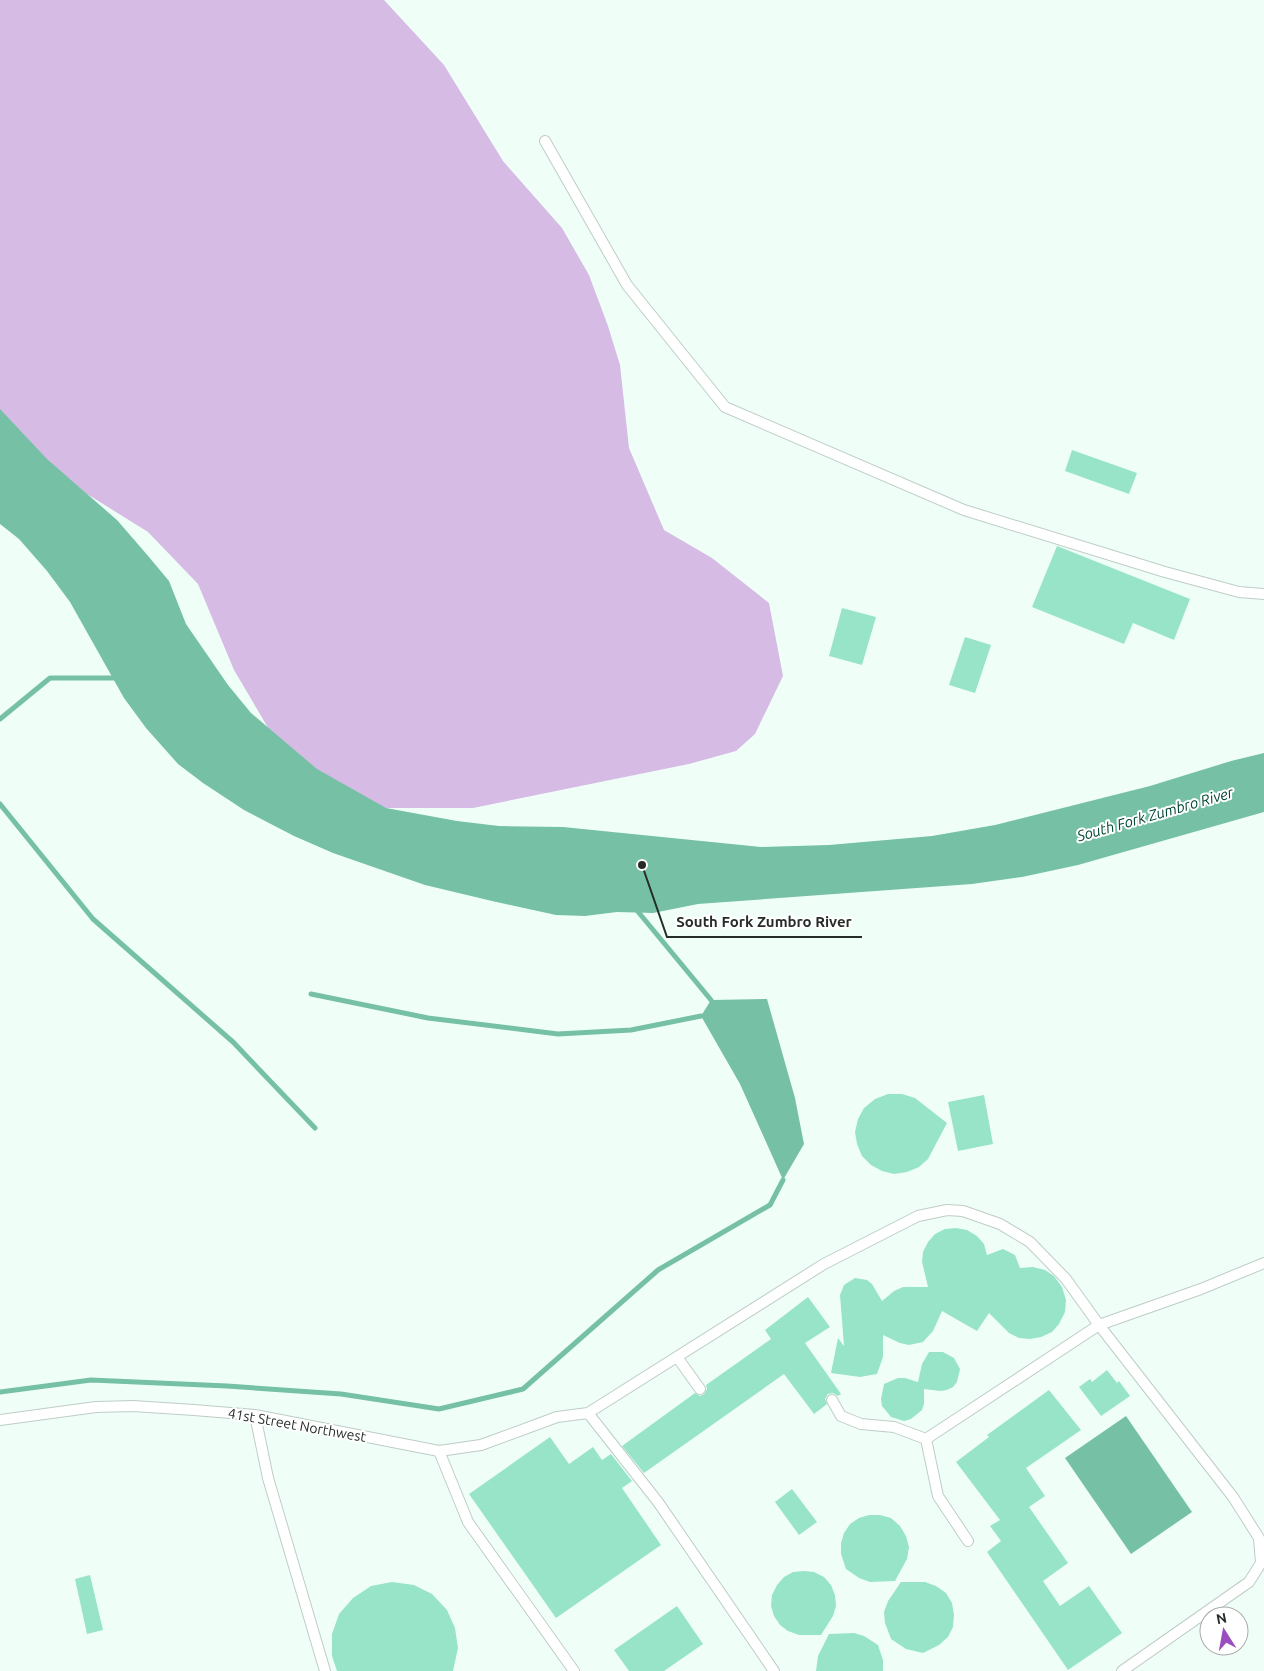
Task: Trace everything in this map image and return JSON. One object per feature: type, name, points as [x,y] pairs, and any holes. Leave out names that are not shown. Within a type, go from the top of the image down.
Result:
[{"type":"lane","points":[[545,141],[627,285],[725,407],[964,510],[1165,572],[1239,592],[1264,594]]},
{"type":"lane","points":[[774,1671],[658,1502],[588,1413],[824,1264],[918,1216],[947,1210],[964,1211],[1000,1224],[1030,1242],[1066,1278],[1099,1325],[1233,1496],[1260,1538],[1261,1563],[1249,1582],[1122,1671]]},
{"type":"lane","points":[[926,1439],[1099,1325],[1201,1289],[1264,1263]]},
{"type":"lane","points":[[677,1357],[700,1389]]},
{"type":"lane","points":[[832,1400],[842,1416],[848,1419],[862,1424],[894,1427],[926,1439]]},
{"type":"lane","name":"41st Street Northwest","points":[[0,1420],[96,1407],[133,1406],[255,1415],[439,1451],[481,1446],[557,1417],[588,1413]]},
{"type":"lane","points":[[255,1415],[268,1478],[325,1671]]},
{"type":"lane","points":[[926,1439],[938,1496],[968,1541]]},
{"type":"lane","points":[[439,1451],[468,1522],[574,1671]]},
{"type":"shaded area","points":[[0,0],[384,0],[444,65],[503,161],[562,228],[589,275],[620,365],[629,448],[664,530],[712,558],[769,603],[783,676],[755,734],[736,751],[689,764],[473,808],[385,808],[287,760],[234,670],[198,584],[148,532],[87,494],[0,420]]},
{"type":"water","points":[[0,409],[47,459],[117,520],[169,581],[186,624],[228,685],[251,713],[317,769],[386,808],[457,821],[499,826],[563,827],[761,847],[829,845],[932,836],[995,825],[1150,786],[1264,753],[1264,812],[1078,865],[1022,877],[972,884],[698,904],[653,913],[617,912],[585,916],[556,915],[425,885],[333,853],[294,836],[244,810],[178,764],[146,728],[124,698],[70,602],[47,571],[19,539],[0,524]]},
{"type":"water","points":[[767,999],[795,1098],[804,1144],[783,1180],[740,1084],[701,1016],[711,1000]]},
{"type":"water","points":[[1126,1416],[1192,1512],[1131,1554],[1065,1458]]},
{"type":"building","points":[[1072,450],[1137,473],[1129,494],[1065,471]]},
{"type":"building","points":[[1057,546],[1190,599],[1174,640],[1133,623],[1124,644],[1032,607]]},
{"type":"building","points":[[842,608],[876,617],[862,665],[829,656]]},
{"type":"building","points":[[965,637],[991,645],[975,693],[949,685]]},
{"type":"building","points":[[888,1094],[902,1094],[915,1098],[947,1123],[928,1159],[919,1167],[907,1172],[894,1174],[882,1171],[871,1165],[862,1156],[857,1144],[855,1132],[858,1119],[864,1108],[875,1099]]},
{"type":"building","points":[[984,1095],[993,1144],[958,1151],[948,1102]]},
{"type":"building","points":[[945,1229],[967,1230],[977,1236],[984,1244],[987,1255],[1003,1249],[1015,1255],[1020,1268],[1033,1267],[1045,1270],[1054,1276],[1062,1287],[1066,1300],[1065,1312],[1059,1324],[1052,1332],[1041,1337],[1019,1338],[1009,1333],[989,1313],[977,1331],[942,1311],[933,1331],[923,1342],[909,1345],[883,1335],[883,1357],[877,1374],[860,1377],[831,1373],[838,1338],[844,1346],[840,1295],[844,1285],[855,1278],[867,1280],[872,1284],[882,1301],[894,1291],[903,1287],[928,1287],[922,1262],[923,1252],[935,1234]]},
{"type":"building","points":[[808,1297],[830,1327],[805,1343],[841,1394],[838,1396],[833,1393],[828,1394],[825,1399],[827,1404],[814,1414],[784,1374],[644,1473],[622,1446],[695,1393],[700,1396],[704,1394],[707,1389],[706,1385],[771,1339],[765,1330]]},
{"type":"building","points":[[929,1352],[943,1352],[954,1358],[960,1369],[957,1382],[947,1390],[924,1389],[922,1410],[911,1419],[904,1421],[891,1417],[882,1406],[881,1399],[884,1384],[898,1378],[918,1382],[922,1364]]},
{"type":"building","points":[[1107,1370],[1117,1383],[1119,1381],[1130,1396],[1101,1416],[1079,1387],[1090,1379],[1092,1382]]},
{"type":"building","points":[[1049,1390],[1081,1430],[1026,1468],[1045,1496],[1029,1507],[1068,1563],[1043,1581],[1060,1606],[1089,1586],[1122,1633],[1068,1670],[987,1552],[1001,1541],[990,1526],[1000,1520],[956,1462],[989,1437],[987,1435]]},
{"type":"building","points":[[550,1437],[569,1464],[593,1447],[602,1460],[611,1454],[632,1481],[622,1488],[661,1545],[556,1618],[469,1494]]},
{"type":"building","points":[[792,1489],[817,1522],[799,1535],[775,1502]]},
{"type":"building","points":[[869,1515],[891,1518],[900,1526],[906,1536],[909,1547],[907,1559],[895,1581],[870,1582],[859,1578],[846,1569],[841,1554],[841,1543],[844,1533],[850,1524],[859,1518]]},
{"type":"building","points":[[793,1572],[814,1572],[824,1577],[831,1585],[835,1595],[836,1606],[833,1616],[821,1635],[799,1635],[788,1631],[780,1625],[774,1616],[771,1606],[772,1595],[784,1577]]},
{"type":"building","points":[[90,1575],[103,1630],[87,1634],[75,1579]]},
{"type":"building","points":[[392,1582],[414,1585],[432,1594],[447,1610],[455,1628],[458,1648],[453,1671],[337,1671],[332,1656],[332,1634],[339,1614],[353,1598],[371,1586]]},
{"type":"building","points":[[901,1582],[925,1582],[936,1586],[946,1593],[952,1603],[953,1627],[948,1637],[939,1645],[923,1653],[906,1649],[891,1639],[885,1623],[884,1612],[888,1601]]},
{"type":"building","points":[[677,1606],[703,1644],[664,1671],[629,1671],[614,1650]]},
{"type":"building","points":[[854,1633],[864,1636],[878,1645],[883,1660],[883,1671],[816,1671],[818,1656],[829,1634]]},
{"type":"waterway","points":[[0,719],[50,678],[117,678]]},
{"type":"waterway","points":[[0,804],[93,919],[233,1042],[315,1128]]},
{"type":"waterway","points":[[635,908],[711,1000]]},
{"type":"waterway","points":[[311,994],[428,1018],[558,1034],[631,1030],[701,1016]]},
{"type":"waterway","points":[[0,1392],[91,1380],[227,1386],[341,1394],[439,1409],[523,1389],[658,1270],[770,1205],[783,1180]]},
{"type":"place","name":"South Fork Zumbro River","points":[[642,865]]}]
